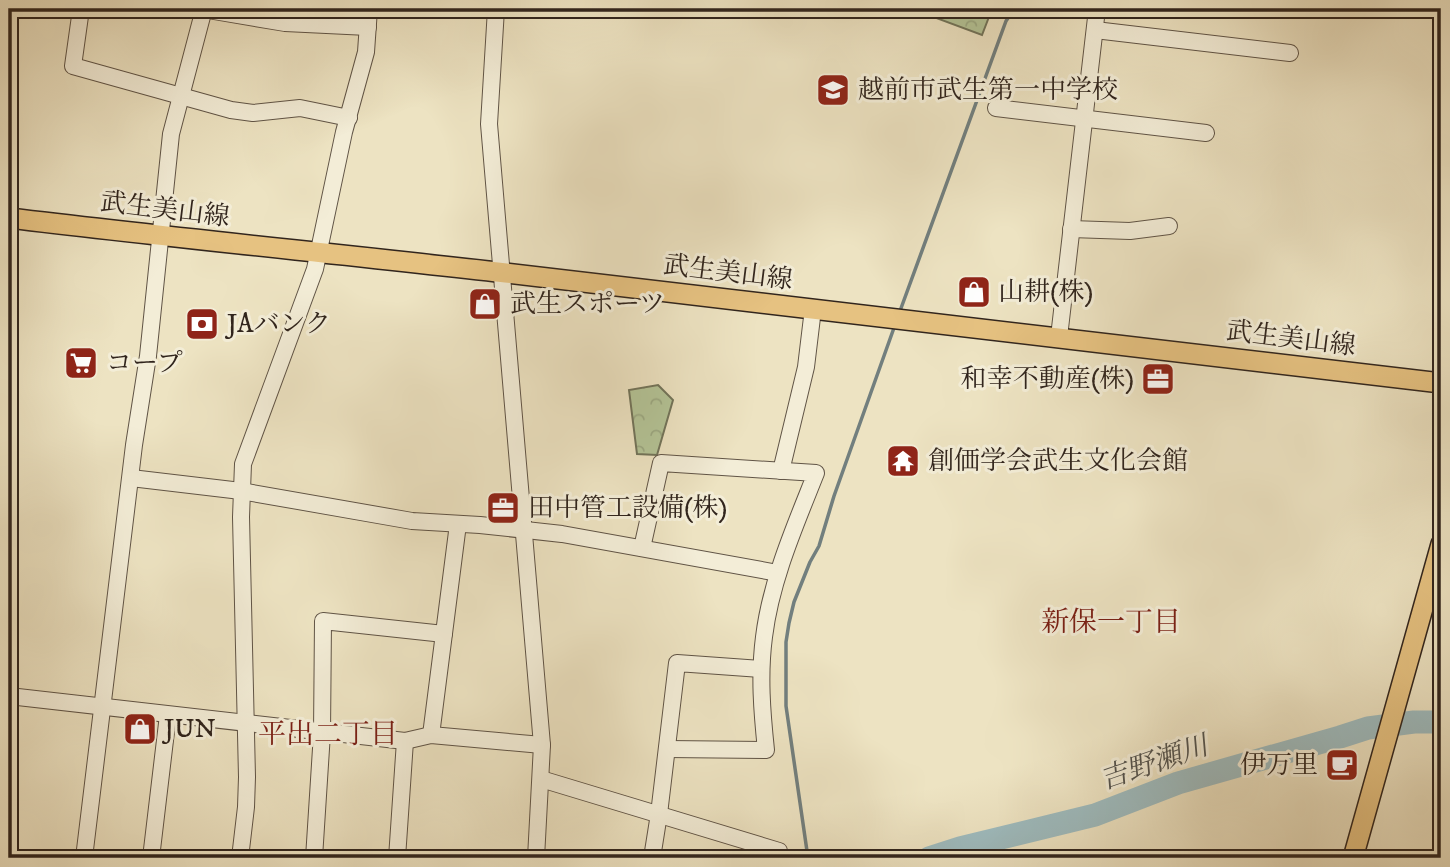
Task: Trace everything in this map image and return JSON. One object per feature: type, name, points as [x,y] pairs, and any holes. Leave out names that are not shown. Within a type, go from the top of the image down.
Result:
[{"type":"main road","name":"武生美山線","points":[[9,218],[501,272],[1441,383]]},
{"type":"main road","points":[[1353,858],[1441,544]]},
{"type":"street","points":[[81,9],[73,66],[231,110],[253,113],[300,108],[349,118]]},
{"type":"street","points":[[83,858],[148,356],[171,134],[204,9],[285,23],[368,27]]},
{"type":"street","points":[[240,858],[247,793],[243,464],[315,270],[344,132],[366,52],[369,9]]},
{"type":"street","points":[[496,9],[489,124],[541,745],[536,858]]},
{"type":"street","points":[[1059,337],[1097,9]]},
{"type":"street","points":[[1095,30],[1290,53]]},
{"type":"street","points":[[996,108],[1206,133]]},
{"type":"street","points":[[1071,229],[1130,231],[1169,226]]},
{"type":"street","points":[[781,471],[806,367],[813,309]]},
{"type":"street","points":[[642,548],[662,463],[816,473],[778,573],[764,634],[761,697],[766,750],[667,749]]},
{"type":"street","points":[[131,478],[242,491],[400,519],[562,534],[778,573]]},
{"type":"street","points":[[431,736],[458,524]]},
{"type":"street","points":[[313,858],[322,733],[323,621],[444,634]]},
{"type":"street","points":[[652,858],[677,663],[761,669]]},
{"type":"street","points":[[9,696],[405,741],[431,736],[541,745]]},
{"type":"street","points":[[151,858],[168,715]]},
{"type":"street","points":[[397,858],[405,741]]},
{"type":"street","points":[[541,779],[779,851],[780,858]]},
{"type":"green space","points":[[921,9],[992,9],[982,35],[920,12]]},
{"type":"green space","points":[[658,385],[673,400],[657,455],[637,454],[629,390]]},
{"type":"waterway","points":[[900,311],[1006,21],[1014,9]]},
{"type":"waterway","points":[[808,858],[786,706],[786,642],[789,623],[794,602],[819,546],[895,325]]},
{"type":"waterway","name":"吉野瀬川","points":[[929,858],[1095,815],[1178,783],[1368,728],[1414,722],[1441,722]]},
{"type":"place","name":"越前市武生第一中学校","points":[[833,90]]},
{"type":"place","name":"山耕(株)","points":[[974,292]]},
{"type":"place","name":"武生スポーツ","points":[[485,304]]},
{"type":"place","name":"JAバンク","points":[[202,324]]},
{"type":"place","name":"コープ","points":[[81,363]]},
{"type":"place","name":"和幸不動産(株)","points":[[1158,379]]},
{"type":"place","name":"創価学会武生文化会館","points":[[903,461]]},
{"type":"place","name":"田中管工設備(株)","points":[[503,508]]},
{"type":"place","name":"JUN","points":[[140,729]]},
{"type":"place","name":"伊万里","points":[[1342,765]]},
{"type":"district","name":"新保一丁目","points":[[1111,622]]},
{"type":"district","name":"平出二丁目","points":[[328,734]]}]
